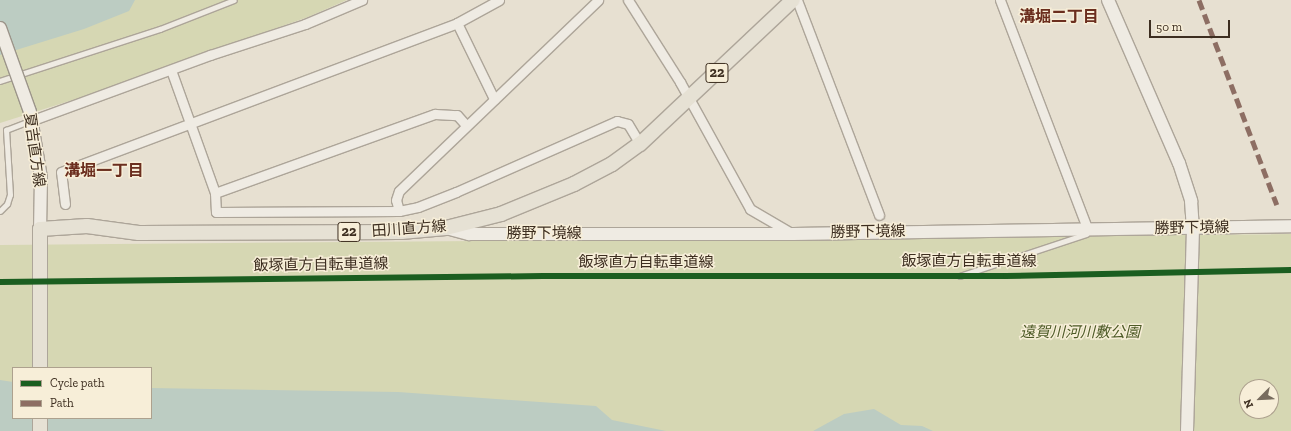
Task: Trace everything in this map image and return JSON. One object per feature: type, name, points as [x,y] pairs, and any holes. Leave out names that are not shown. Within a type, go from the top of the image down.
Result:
[{"type":"main road","name":"田川直方線","points":[[40,229],[87,226],[146,233],[401,232],[446,228],[501,214],[546,198],[612,164],[640,144],[689,100],[794,0]]},
{"type":"main road","points":[[1108,0],[1188,185],[1192,235],[1187,431]]},
{"type":"main road","name":"夏吉直方線","points":[[0,28],[32,116],[41,178],[40,229]]},
{"type":"main road","name":"勝野下境線","points":[[446,228],[469,234],[793,234],[1103,228],[1192,235],[1291,226]]},
{"type":"main road","points":[[40,229],[40,367]]},
{"type":"main road","points":[[40,419],[40,431]]},
{"type":"street","points":[[32,116],[305,24],[362,0]]},
{"type":"street","points":[[65,204],[61,172],[191,125],[458,23],[499,0]]},
{"type":"street","points":[[399,211],[396,200],[398,191],[598,0]]},
{"type":"street","points":[[628,0],[680,82],[750,209],[793,234]]},
{"type":"street","points":[[798,0],[879,215]]},
{"type":"street","points":[[1000,0],[1087,228]]},
{"type":"street","points":[[458,23],[494,99]]},
{"type":"street","points":[[171,70],[215,193],[216,212],[399,211],[418,207],[456,192],[617,121],[628,124],[640,144]]},
{"type":"street","points":[[215,193],[435,114],[457,115],[466,126]]},
{"type":"lane","points":[[0,81],[160,29],[234,0]]},
{"type":"lane","points":[[0,211],[7,204],[10,195],[6,130],[32,116]]},
{"type":"lane","points":[[960,276],[1103,228]]},
{"type":"green space","points":[[0,0],[347,0],[308,17],[79,98],[0,123]]},
{"type":"green space","name":"遠賀川河川敷公園","points":[[1291,234],[1291,431],[0,431],[0,245]]},
{"type":"shaded area","points":[[0,0],[135,0],[129,11],[84,29],[0,55]]},
{"type":"shaded area","points":[[0,380],[12,382],[12,419],[152,419],[152,388],[398,392],[596,406],[612,420],[666,431],[0,431]]},
{"type":"shaded area","points":[[874,409],[901,425],[922,426],[933,431],[813,431],[844,414]]},
{"type":"marked path","points":[[1199,0],[1277,205]]},
{"type":"cycle path","name":"飯塚直方自転車道線","points":[[0,282],[543,276],[1006,276],[1291,270]]},
{"type":"district","name":"溝堀二丁目","points":[[1059,17]]},
{"type":"district","name":"溝堀一丁目","points":[[104,171]]}]
